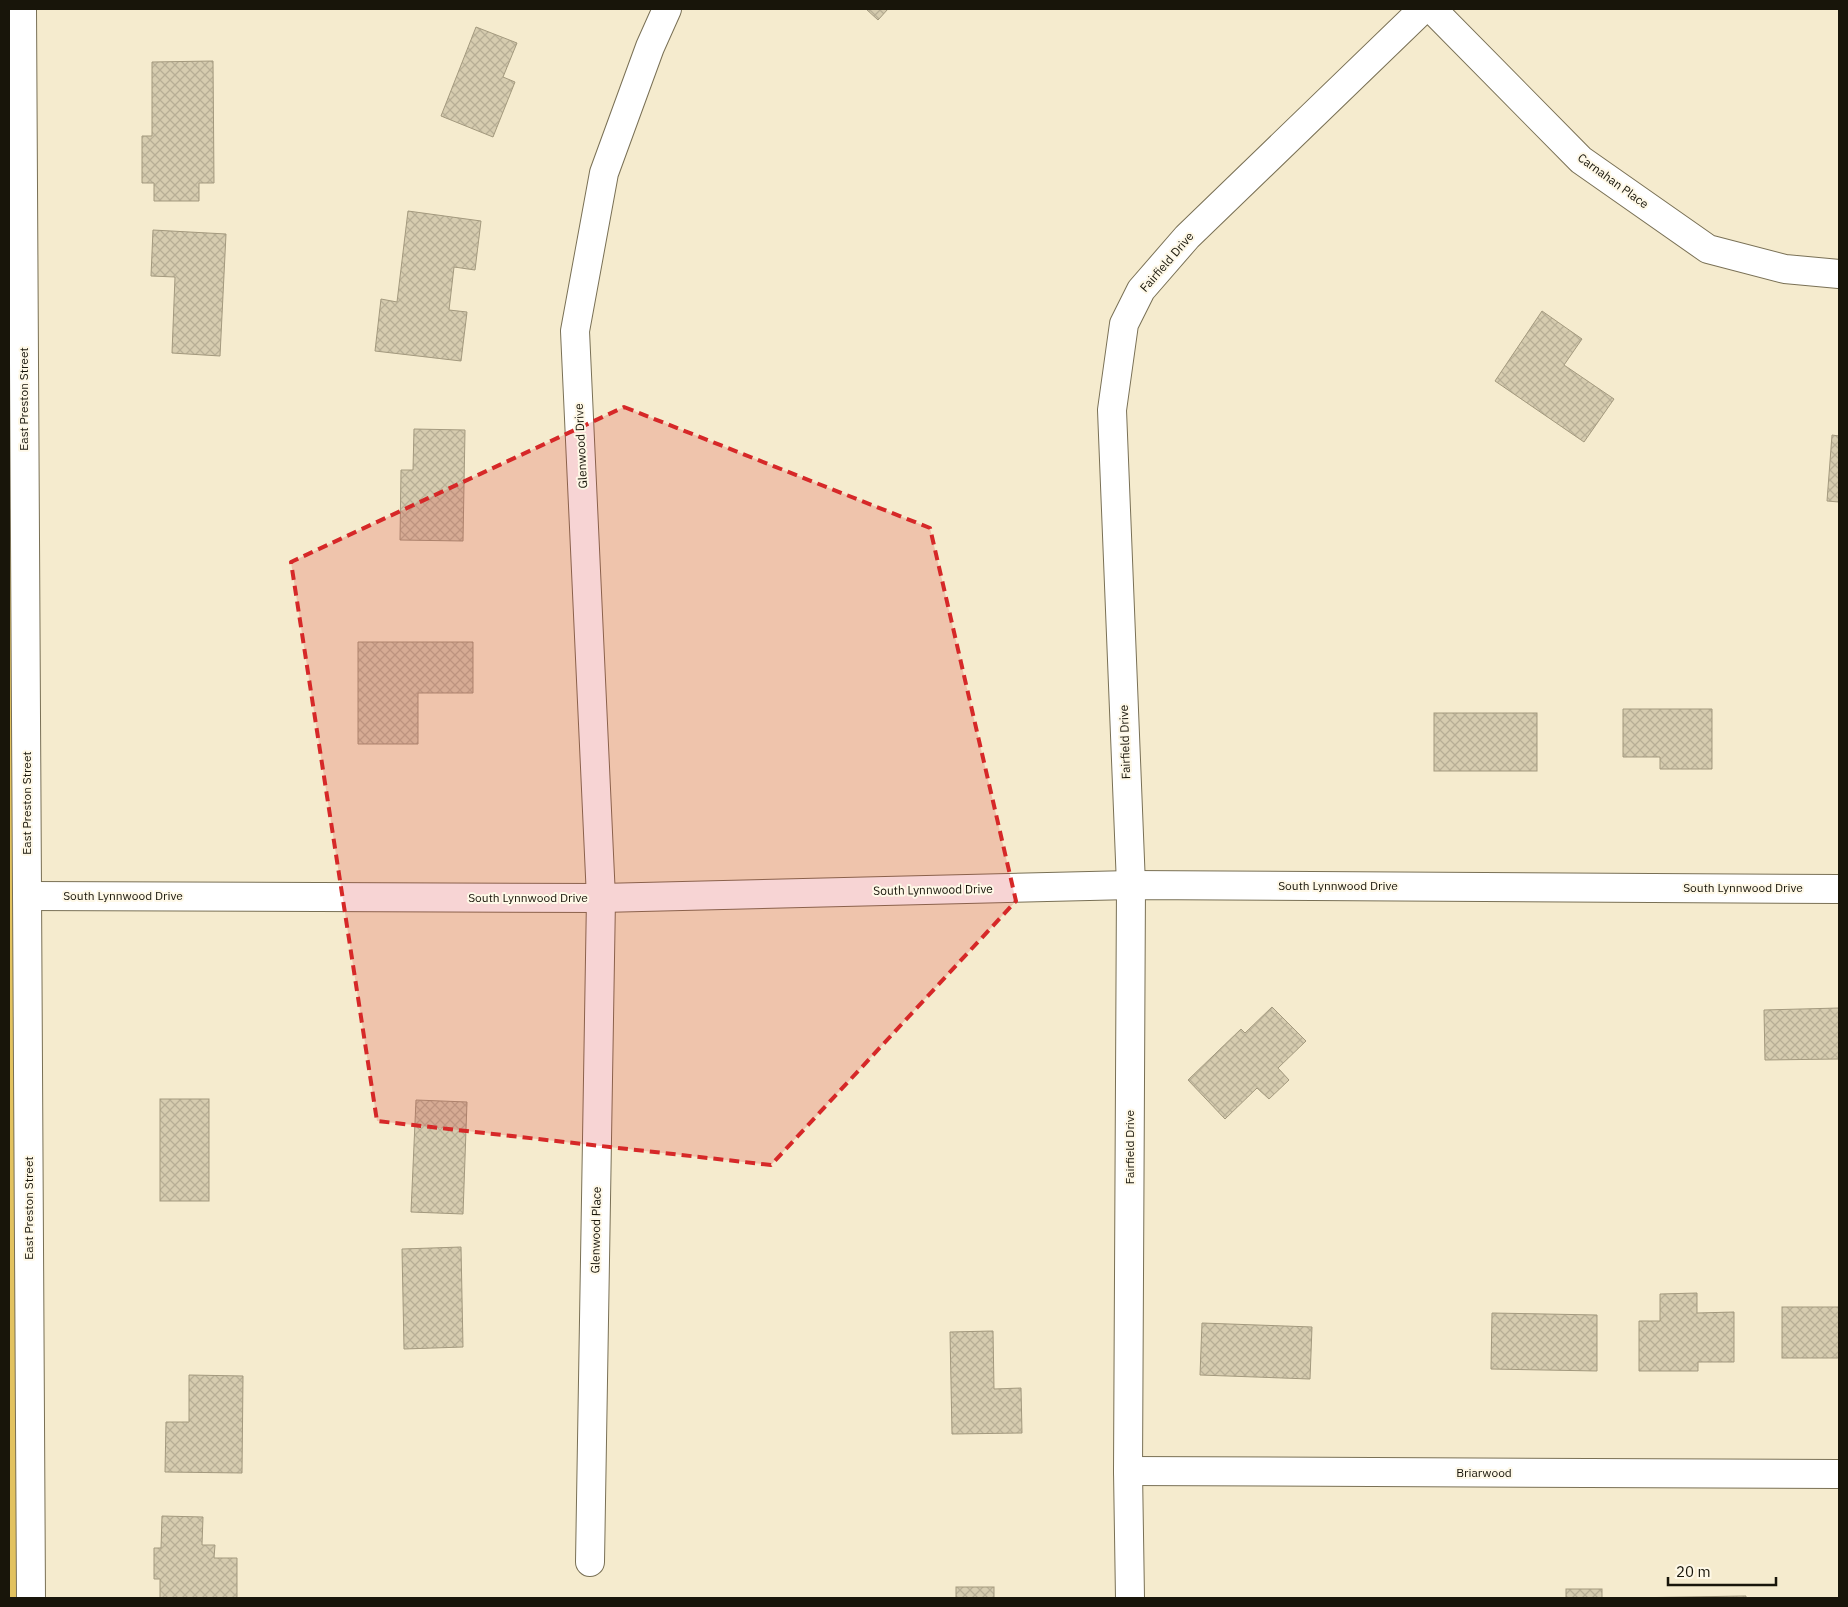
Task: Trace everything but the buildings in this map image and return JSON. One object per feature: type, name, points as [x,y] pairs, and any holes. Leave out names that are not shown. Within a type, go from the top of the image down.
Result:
[{"type":"street","name":"East Preston Street","points":[[22,9],[32,1598]]},
{"type":"street","name":"Glenwood Drive","points":[[601,898],[576,331],[604,173],[650,47],[668,9]]},
{"type":"street","name":"Fairfield Drive","points":[[1130,1598],[1128,1471],[1131,884],[1112,410],[1124,324],[1141,290],[1187,237],[1423,9]]},
{"type":"street","name":"Carnahan Place","points":[[1432,9],[1581,160],[1708,249],[1785,269],[1839,274]]},
{"type":"street","name":"South Lynnwood Drive","points":[[27,896],[601,898],[1131,884],[1839,889]]},
{"type":"street","name":"Glenwood Place","points":[[590,1562],[601,898]]},
{"type":"street","name":"Briarwood","points":[[1128,1471],[1839,1474]]},
{"type":"highlighted area","points":[[624,407],[930,528],[1016,901],[771,1165],[377,1121],[291,562]]},
{"type":"shaded area","points":[[9,9],[31,1598],[9,1598]]}]
